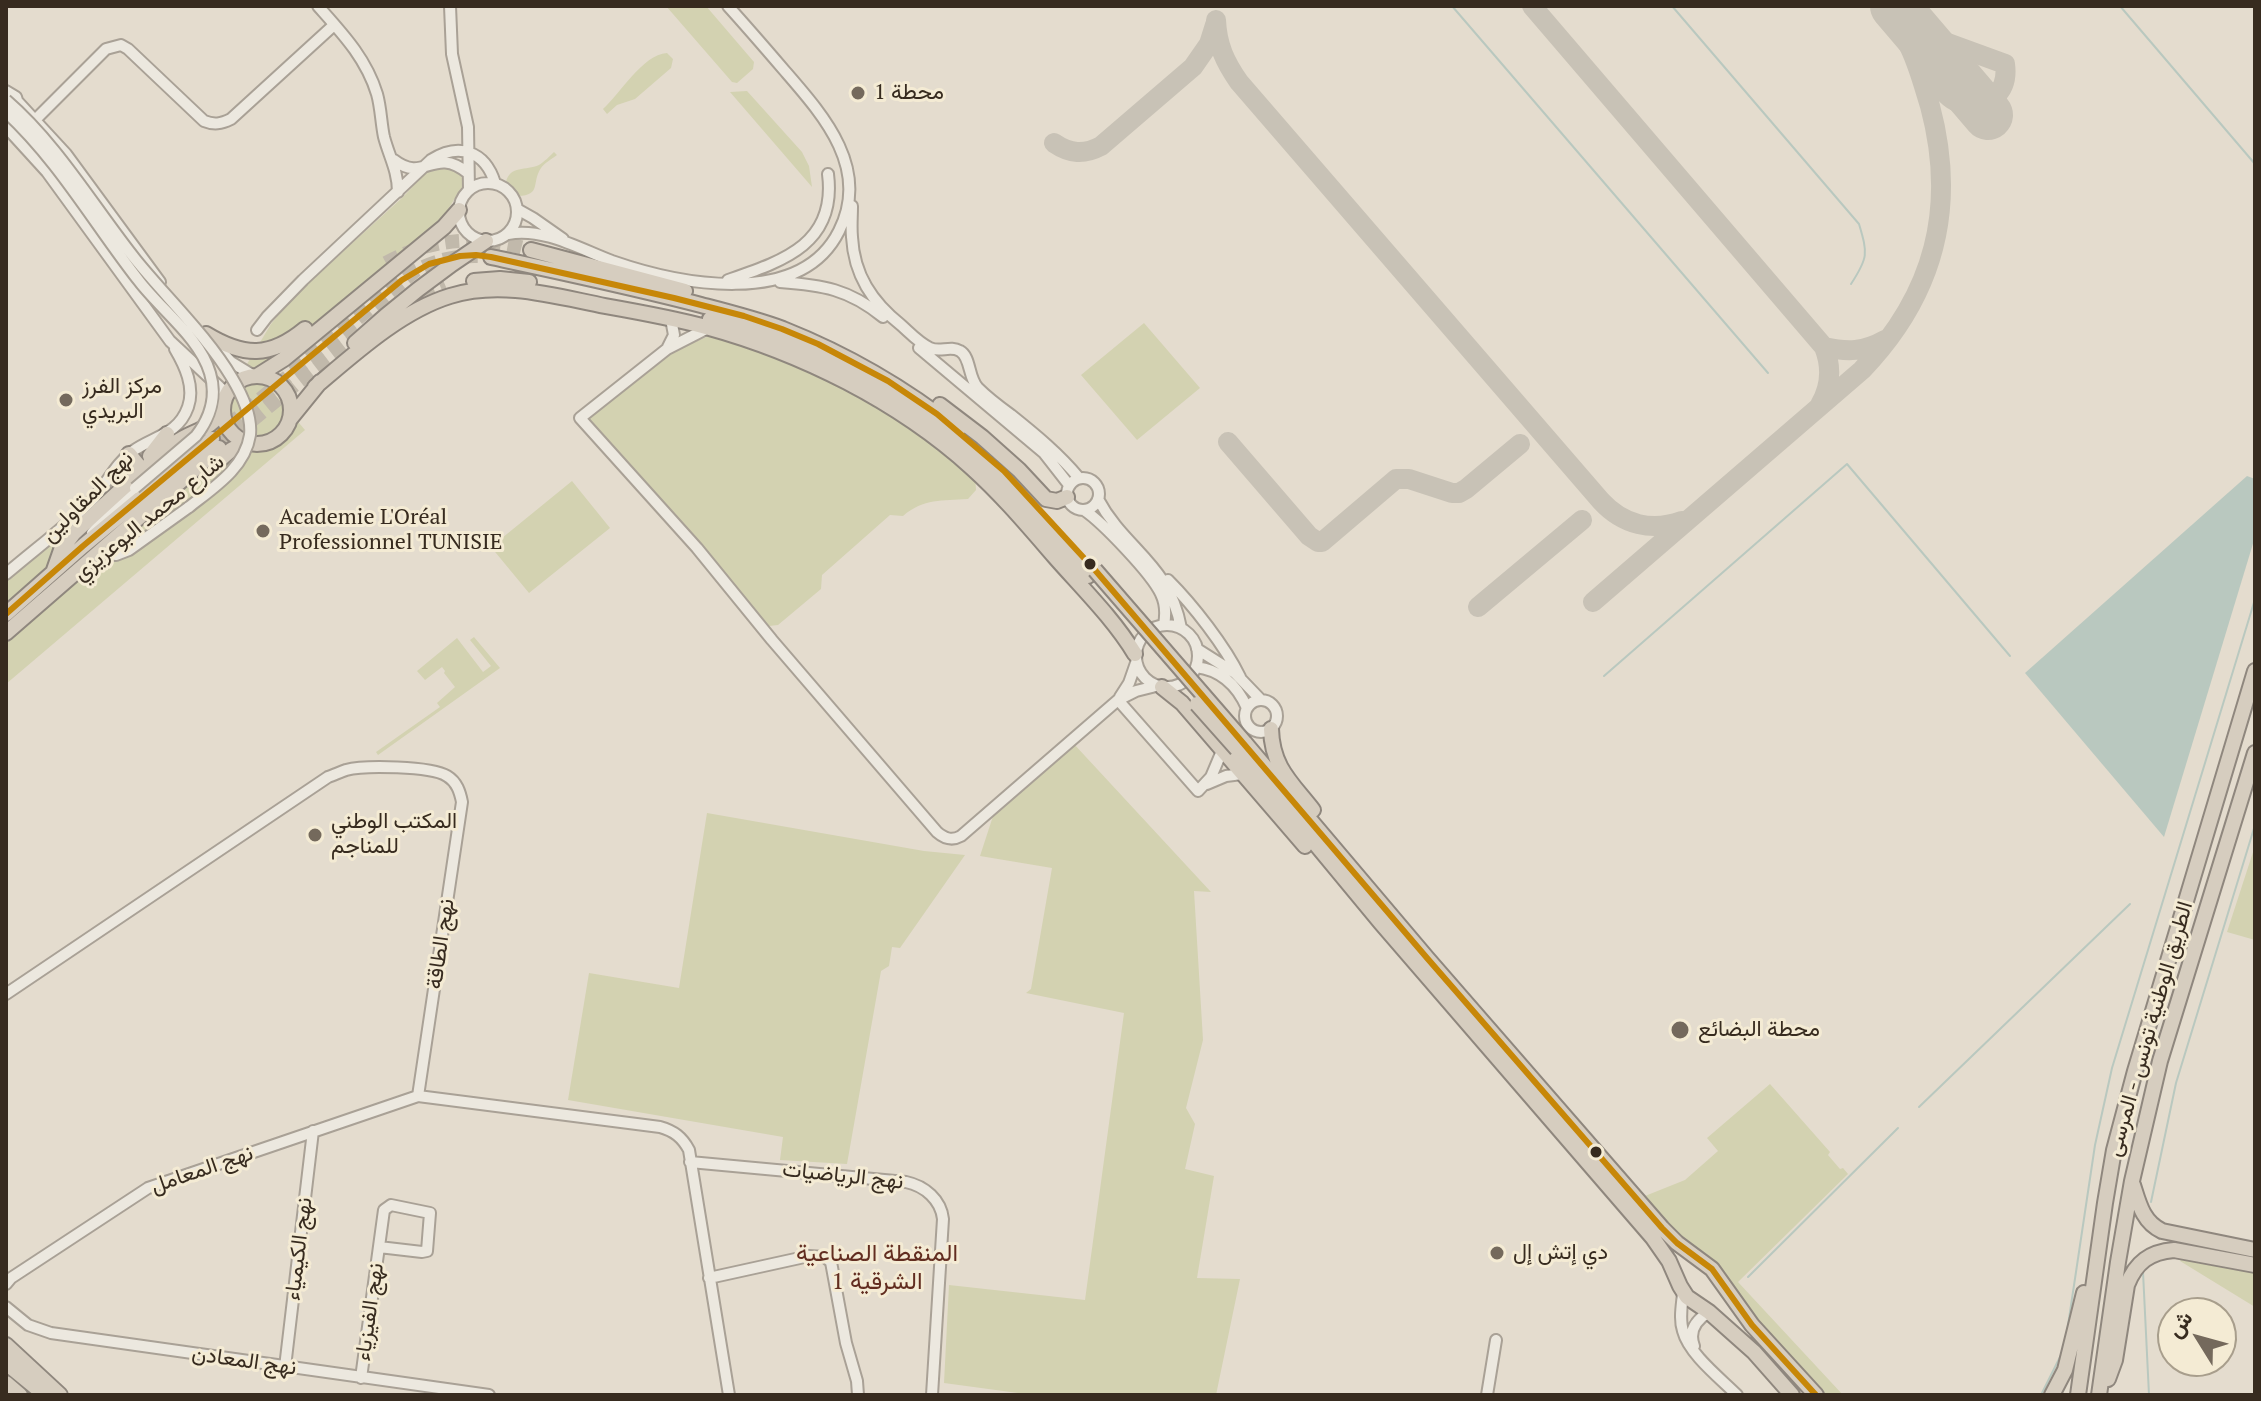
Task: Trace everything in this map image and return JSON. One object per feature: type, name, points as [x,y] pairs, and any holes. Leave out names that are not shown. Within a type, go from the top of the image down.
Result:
[{"type":"highway","points":[[54,571],[61,550],[74,533],[178,441],[213,423],[241,380],[256,376],[284,359],[444,227],[459,210]]},
{"type":"highway","points":[[225,401],[229,428],[246,442],[273,440],[342,356],[372,327],[447,267],[486,241]]},
{"type":"highway","points":[[531,250],[753,310],[809,333],[909,394],[998,465],[1360,897],[1653,1238],[1669,1261],[1683,1293],[1754,1352],[1792,1395]]},
{"type":"highway","points":[[491,257],[744,316],[843,356]]},
{"type":"highway","points":[[206,334],[232,348],[246,351],[277,347],[296,336],[386,263]]},
{"type":"highway","points":[[446,287],[482,279],[534,283],[710,319],[817,358],[892,397],[946,433],[1006,486],[1091,573]]},
{"type":"highway","points":[[315,387],[365,346],[419,309],[434,301],[482,289],[516,289],[708,328],[773,350],[837,378],[900,414],[957,456],[1021,518],[1117,628],[1136,659]]},
{"type":"highway","points":[[256,376],[272,379],[285,389],[291,404],[290,419]]},
{"type":"highway","points":[[909,394],[933,402],[960,419],[1019,470],[1046,499],[1057,501],[1068,491]]},
{"type":"highway","points":[[144,470],[150,456],[167,434]]},
{"type":"highway","name":"شارع محمد البوعزيزي","points":[[51,592],[85,574],[224,455],[246,442]]},
{"type":"highway","name":"شارع محمد البوعزيزي","points":[[6,614],[83,546],[215,444],[6,633]]},
{"type":"highway","points":[[129,454],[144,470]]},
{"type":"highway","name":"الطريق الوطنية تونس - المرسى","points":[[2078,1395],[2114,1150],[2255,671]]},
{"type":"highway","points":[[1159,686],[1234,748],[1339,855],[1662,1228],[1718,1276],[1738,1308],[1816,1395]]},
{"type":"highway","points":[[1271,729],[1276,761],[1327,829],[1339,855]]},
{"type":"highway","points":[[1234,748],[1242,774],[1340,885],[1360,897]]},
{"type":"highway","name":"الطريق الوطنية تونس - المرسى","points":[[2099,1394],[2132,1181],[2160,1061],[2255,753]]},
{"type":"highway","points":[[2132,1181],[2140,1208],[2154,1227],[2255,1250]]},
{"type":"highway","points":[[2099,1394],[2115,1360],[2127,1285],[2139,1263],[2150,1255],[2174,1250],[2255,1265]]},
{"type":"highway","points":[[2052,1395],[2065,1370],[2086,1284],[2096,1268]]},
{"type":"highway","points":[[6,1345],[60,1395]]},
{"type":"highway","points":[[6,1363],[45,1395]]},
{"type":"highway","points":[[6,1383],[20,1395]]},
{"type":"street","points":[[318,6],[357,51],[370,74],[398,181],[398,192]]},
{"type":"street","points":[[450,6],[452,54],[468,127],[469,190]]},
{"type":"street","points":[[728,6],[833,130],[846,164],[856,262],[873,299],[929,348],[961,351],[977,387],[1051,460],[1074,507],[1084,510],[1104,527],[1159,590],[1165,607],[1164,625]]},
{"type":"street","points":[[36,119],[106,49],[121,45],[204,121],[222,124],[334,25]]},
{"type":"street","points":[[9,95],[36,119],[66,154],[149,268],[206,334],[231,362],[256,376]]},
{"type":"street","points":[[9,95],[18,117],[6,127],[47,172],[170,341],[225,401]]},
{"type":"street","points":[[9,95],[52,146],[112,229],[230,374],[247,412],[250,433],[245,450],[223,480],[129,550],[109,554]]},
{"type":"street","points":[[6,112],[40,147],[141,285],[198,349],[211,373],[212,401],[196,436],[135,488],[98,525],[83,546]]},
{"type":"street","points":[[257,330],[303,280],[442,153],[468,151],[485,163],[495,183]]},
{"type":"street","points":[[392,159],[405,167],[421,169],[439,162],[450,162],[468,173]]},
{"type":"street","points":[[722,282],[785,259],[807,242],[826,211],[830,186],[828,174]]},
{"type":"street","points":[[508,234],[515,222],[517,209],[512,195],[495,183],[481,184],[469,190],[459,210],[462,225],[479,240],[531,233],[659,275],[683,280],[757,283],[800,272],[822,255],[844,221],[849,194]]},
{"type":"street","points":[[517,209],[568,243]]},
{"type":"street","points":[[770,280],[819,285],[860,301],[1023,430],[1053,450],[1079,478],[1088,478],[1095,483],[1099,490],[1098,499],[1094,506],[1084,510]]},
{"type":"street","points":[[667,349],[674,335],[671,319]]},
{"type":"street","points":[[708,328],[667,349],[580,418],[697,548],[937,832],[948,839],[961,836],[1118,700],[1136,691],[1180,685],[1196,667],[1197,649],[1190,634],[1181,628],[1164,625],[1145,634],[1138,643],[1129,683],[1118,700]]},
{"type":"street","name":"نهج المقاولين","points":[[6,574],[93,498],[129,454],[167,434],[182,420],[191,396],[189,379],[170,341]]},
{"type":"street","points":[[1068,491],[1079,478]]},
{"type":"street","points":[[1098,499],[1111,519],[1187,601],[1240,677],[1261,700]]},
{"type":"street","points":[[1155,568],[1173,598],[1181,628]]},
{"type":"street","points":[[1197,649],[1240,677]]},
{"type":"street","points":[[1136,659],[1143,677],[1159,686]]},
{"type":"street","points":[[1196,667],[1214,671],[1240,693],[1247,708],[1245,720],[1251,730],[1263,732],[1271,729],[1276,722],[1276,711],[1269,702],[1253,702],[1247,708]]},
{"type":"street","points":[[1118,700],[1198,791],[1234,748]]},
{"type":"street","name":"نهج الطاقة","points":[[6,994],[328,777],[362,768],[435,771],[455,783],[462,802],[418,1096]]},
{"type":"street","points":[[1205,785],[1226,776],[1242,774]]},
{"type":"street","points":[[418,1096],[660,1127],[672,1131],[685,1142],[689,1150],[729,1395]]},
{"type":"street","name":"نهج المعامل","points":[[6,1284],[140,1192],[418,1096]]},
{"type":"street","name":"نهج الكيمياء","points":[[285,1367],[313,1131]]},
{"type":"street","name":"نهج الرياضيات","points":[[690,1162],[906,1182],[928,1192],[942,1209],[943,1219],[932,1395]]},
{"type":"street","name":"نهج الفيزياء","points":[[361,1378],[384,1210],[391,1205],[430,1213],[427,1251],[379,1247]]},
{"type":"street","points":[[709,1278],[809,1256],[825,1257],[831,1262],[858,1395]]},
{"type":"street","points":[[1683,1293],[1682,1331],[1693,1351],[1737,1395]]},
{"type":"street","name":"نهج المعادن","points":[[6,1307],[28,1325],[51,1333],[489,1395]]},
{"type":"street","points":[[1701,1358],[1691,1333],[1699,1319],[1709,1312]]},
{"type":"street","points":[[1487,1395],[1496,1340]]},
{"type":"green space","points":[[666,6],[706,6],[754,62],[753,69],[737,83],[732,82]]},
{"type":"green space","points":[[667,53],[673,59],[671,68],[635,99],[617,105],[607,114],[603,109],[641,67],[658,55]]},
{"type":"green space","points":[[747,91],[802,152],[809,166],[812,187],[730,92]]},
{"type":"green space","points":[[554,152],[557,155],[538,173],[533,191],[518,196],[506,182],[511,173],[539,165]]},
{"type":"green space","points":[[441,164],[460,172],[464,184],[440,222],[261,378],[305,430],[6,684],[6,580],[142,462],[214,408],[238,379],[271,324],[292,298],[403,197],[429,169]]},
{"type":"green space","points":[[1144,323],[1200,388],[1137,440],[1081,375]]},
{"type":"green space","points":[[726,329],[878,396],[975,475],[976,490],[968,499],[934,502],[918,506],[903,516],[890,515],[822,575],[821,589],[778,625],[769,626],[588,417],[668,353]]},
{"type":"green space","points":[[572,481],[610,528],[529,593],[491,547]]},
{"type":"green space","points":[[474,637],[500,668],[378,755],[376,752],[440,707],[437,703],[455,687],[442,667],[425,680],[417,671],[457,638],[483,672],[491,666],[470,640]]},
{"type":"green space","points":[[1073,743],[1211,892],[1194,891],[1203,1040],[1186,1108],[1195,1124],[1185,1169],[1214,1176],[1197,1278],[1240,1279],[1216,1395],[1019,1395],[944,1383],[949,1285],[1085,1300],[1124,1013],[1026,993],[1031,989],[1052,868],[980,856],[995,810]]},
{"type":"green space","points":[[707,813],[924,851],[965,855],[900,948],[892,947],[889,966],[881,971],[847,1164],[780,1160],[783,1137],[568,1100],[589,973],[679,988]]},
{"type":"green space","points":[[2255,846],[2255,940],[2227,932]]},
{"type":"green space","points":[[1770,1084],[1830,1152],[1828,1155],[1840,1169],[1843,1168],[1848,1174],[1738,1282],[1843,1395],[1824,1395],[1745,1313],[1645,1196],[1685,1180],[1718,1151],[1707,1138]]},
{"type":"green space","points":[[2180,1261],[2255,1273],[2255,1307]]},
{"type":"shaded area","points":[[2247,476],[2255,479],[2255,537],[2164,837],[2025,673]]},
{"type":"waterway","points":[[1452,6],[1768,373]]},
{"type":"waterway","points":[[1672,6],[1859,224],[1865,256],[1851,284]]},
{"type":"waterway","points":[[2120,6],[2255,164]]},
{"type":"waterway","points":[[1604,676],[1847,464],[2010,656]]},
{"type":"waterway","points":[[2067,1332],[2095,1145],[2112,1068],[2255,599]]},
{"type":"waterway","points":[[2151,1202],[2176,1083],[2255,825]]},
{"type":"waterway","points":[[1919,1107],[2130,904]]},
{"type":"waterway","points":[[1748,1277],[1898,1128]]},
{"type":"waterway","points":[[2143,1272],[2149,1395]]},
{"type":"waterway","points":[[2041,1395],[2062,1353]]},
{"type":"taxiway","points":[[1532,6],[1824,347]]},
{"type":"taxiway","points":[[1593,602],[1862,370],[1887,341],[1923,280],[1934,247],[1940,214],[1938,143],[1916,62],[1886,6]]},
{"type":"taxiway","points":[[1904,17],[1931,37],[2005,64],[2004,83],[1996,96],[1984,103],[1970,105],[1956,101],[1945,92],[1939,79],[1940,60]]},
{"type":"taxiway","points":[[1216,20],[1223,53],[1239,82],[1601,501],[1619,516],[1638,524],[1660,526],[1682,521]]},
{"type":"taxiway","points":[[1054,143],[1077,152],[1101,146],[1193,67],[1209,44],[1215,25]]},
{"type":"taxiway","points":[[1820,405],[1829,376],[1824,347],[1855,350],[1885,340]]},
{"type":"taxiway","points":[[1228,442],[1309,536],[1318,542],[1322,542],[1396,479],[1409,479],[1459,493],[1520,444]]},
{"type":"taxiway","points":[[1478,607],[1582,520]]},
{"type":"runway","points":[[1895,6],[1988,115]]},
{"type":"tunnel","points":[[386,263],[421,248],[457,241],[493,242],[531,250]]},
{"type":"tunnel","points":[[212,439],[415,271],[452,258],[491,257]]},
{"type":"tunnel","points":[[403,306],[446,287]]},
{"type":"tunnel","points":[[219,448],[362,333]]},
{"type":"transit line","points":[[6,614],[402,280],[429,264],[460,256],[491,257],[744,316],[818,344],[888,381],[937,414],[1004,471],[1095,570],[1662,1228],[1712,1269],[1752,1325],[1816,1395]]},
{"type":"place","name":"محطة 1","points":[[858,93]]},
{"type":"place","name":"مركز الفرز البريدي","points":[[66,400]]},
{"type":"place","name":"Academie L'Oréal Professionnel TUNISIE","points":[[263,531]]},
{"type":"place","name":"المكتب الوطني للمناجم","points":[[315,835]]},
{"type":"place","name":"محطة البضائع","points":[[1680,1030]]},
{"type":"place","name":"دي إتش إل","points":[[1497,1253]]},
{"type":"district","name":"المنقطة الصناعية الشرقية 1","points":[[877,1268]]}]
